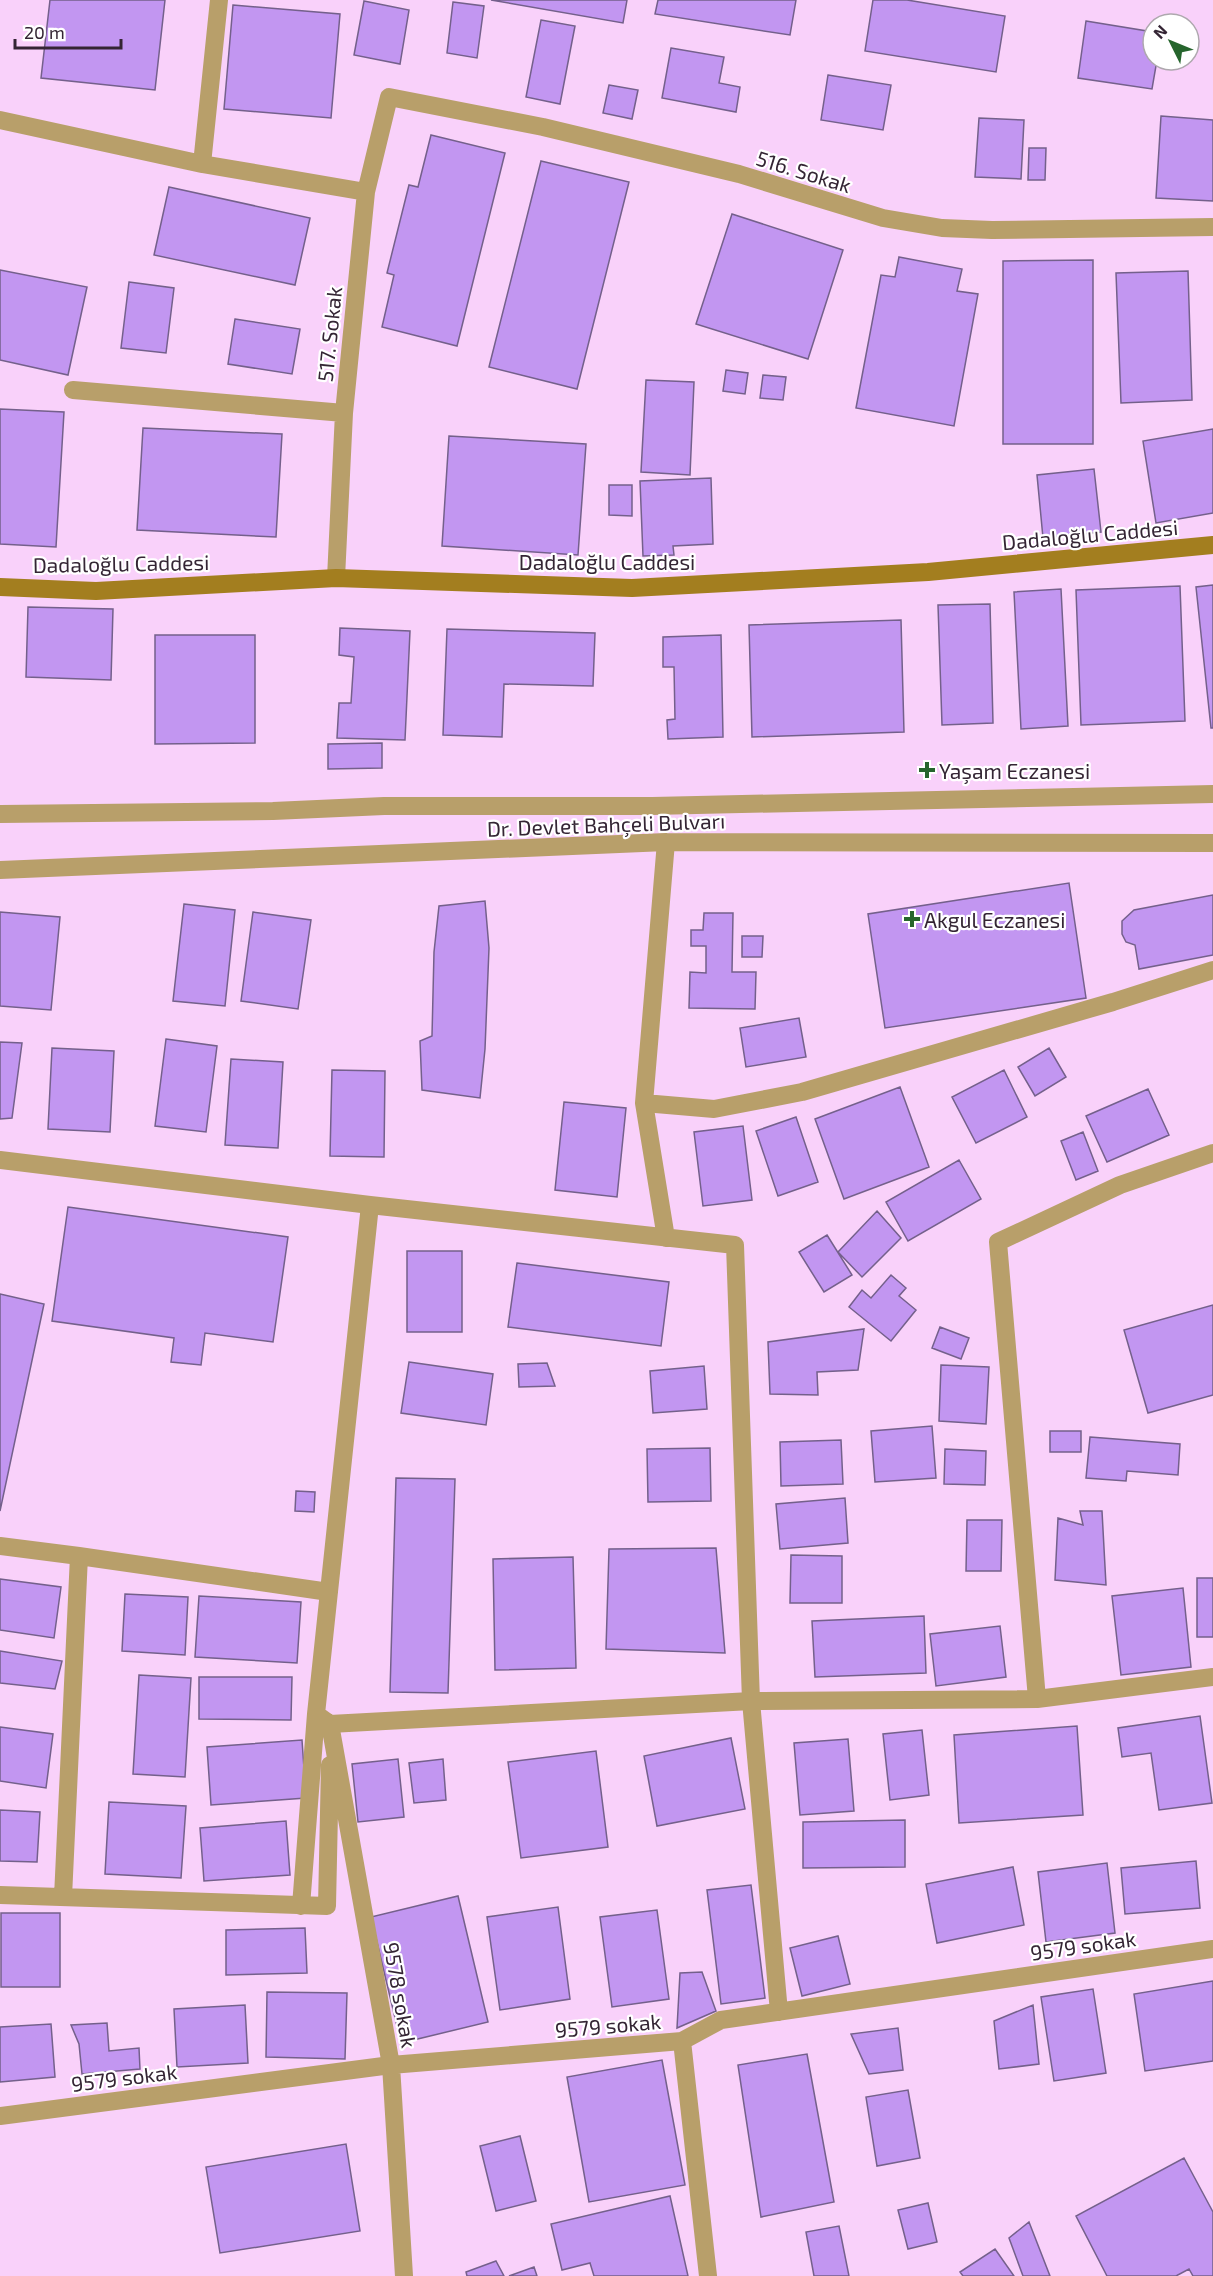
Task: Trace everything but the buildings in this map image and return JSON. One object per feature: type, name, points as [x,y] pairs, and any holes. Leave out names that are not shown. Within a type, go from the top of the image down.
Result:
[{"type":"street","points":[[202,164],[219,0]]},
{"type":"street","name":"517. Sokak","points":[[336,578],[344,413],[366,192],[389,97]]},
{"type":"street","name":"516. Sokak","points":[[389,97],[543,127],[739,174],[883,218],[942,228],[992,230],[1213,227]]},
{"type":"street","points":[[0,120],[202,164],[366,192]]},
{"type":"street","points":[[73,390],[344,413]]},
{"type":"street","name":"Dadaloğlu Caddesi","points":[[0,586],[96,591],[336,578],[632,588],[928,572],[1213,545]]},
{"type":"street","name":"Dr. Devlet Bahçeli Bulvarı","points":[[0,814],[273,811],[384,806],[664,805],[1213,794]]},
{"type":"street","points":[[666,842],[644,1103],[666,1238]]},
{"type":"street","name":"Dr. Devlet Bahçeli Bulvarı","points":[[0,870],[666,842],[1213,843]]},
{"type":"street","points":[[644,1103],[714,1109],[802,1092],[1113,1002],[1213,970]]},
{"type":"street","points":[[1037,1699],[998,1242],[1120,1185],[1213,1153]]},
{"type":"street","points":[[0,1160],[370,1205],[735,1245],[751,1701],[779,2012]]},
{"type":"street","points":[[0,1895],[327,1906],[323,1719],[329,1592],[370,1205]]},
{"type":"street","points":[[0,1546],[329,1592]]},
{"type":"street","points":[[63,1897],[79,1556]]},
{"type":"street","points":[[323,1719],[751,1701],[1037,1699],[1213,1677]]},
{"type":"street","points":[[301,1906],[323,1719]]},
{"type":"street","name":"9578 sokak","points":[[323,1719],[391,2065],[404,2276]]},
{"type":"street","name":"9579 sokak","points":[[0,2116],[391,2065],[682,2041],[721,2020],[1213,1949]]},
{"type":"street","points":[[682,2041],[708,2276]]},
{"type":"place","name":"Yaşam Eczanesi","points":[[927,770]]},
{"type":"place","name":"Akgul Eczanesi","points":[[912,919]]}]
